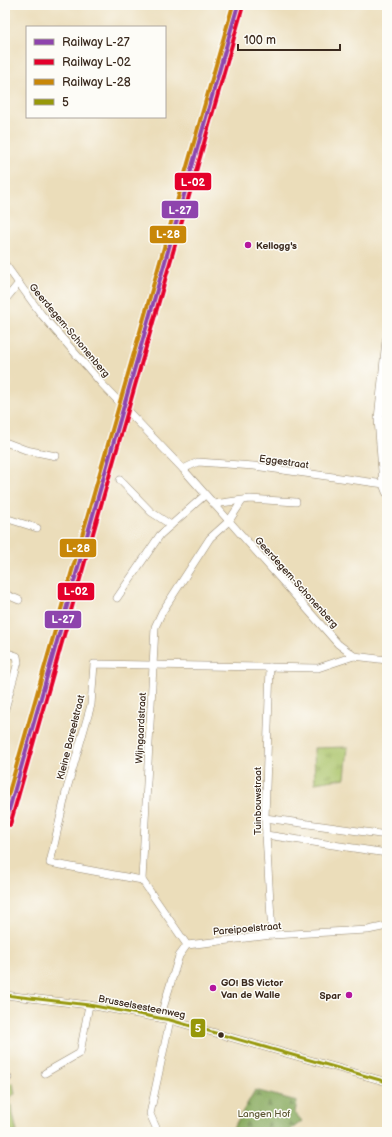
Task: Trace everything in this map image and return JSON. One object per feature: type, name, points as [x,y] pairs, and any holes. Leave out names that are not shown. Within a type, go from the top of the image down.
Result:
[{"type":"main road","points":[[385,488],[379,419],[387,340]]},
{"type":"street","name":"Geerdegem-Schonenberg","points":[[5,264],[41,314],[102,384],[214,504],[338,644],[354,656],[387,660]]},
{"type":"street","points":[[5,300],[19,283]]},
{"type":"street","points":[[5,442],[26,450],[56,456]]},
{"type":"street","name":"Eggestraat","points":[[183,470],[192,463],[198,462],[244,467],[254,466],[385,488]]},
{"type":"street","points":[[120,480],[151,512],[171,525]]},
{"type":"street","points":[[117,598],[160,535],[205,495]]},
{"type":"street","points":[[214,504],[250,499],[296,502]]},
{"type":"street","name":"Wijngaardstraat","points":[[142,880],[155,627],[162,612],[210,538],[229,521],[242,501]]},
{"type":"street","points":[[5,518],[37,528]]},
{"type":"street","points":[[5,594],[19,600]]},
{"type":"street","points":[[5,652],[18,656],[18,662],[5,709]]},
{"type":"street","name":"Kleine Bareelstraat","points":[[142,880],[50,863],[66,792],[91,705],[94,664],[318,668],[354,656]]},
{"type":"street","name":"Tuinbouwstraat","points":[[270,667],[265,818],[272,935]]},
{"type":"street","points":[[265,818],[387,835]]},
{"type":"street","points":[[266,835],[387,853]]},
{"type":"street","points":[[142,880],[187,945],[179,956],[160,1018]]},
{"type":"street","name":"Pareipoelstraat","points":[[187,945],[272,935],[368,930],[387,926]]},
{"type":"street","name":"Brusselsesteenweg","points":[[5,995],[89,1006],[170,1020],[387,1082]]},
{"type":"street","points":[[45,1073],[80,1052],[89,1006]]},
{"type":"street","points":[[157,1132],[150,1114],[170,1020]]},
{"type":"green space","points":[[348,747],[345,778],[315,783],[314,748]]},
{"type":"green space","points":[[13,1083],[15,1094],[9,1097],[17,1132],[5,1132],[5,1084]]},
{"type":"green space","name":"Langen Hof","points":[[255,1090],[297,1101],[295,1113],[302,1121],[288,1132],[231,1132]]},
{"type":"rail line","name":"L-28","points":[[5,806],[233,5]]},
{"type":"rail line","name":"L-27","points":[[5,824],[238,5]]},
{"type":"rail line","name":"L-02","points":[[10,825],[243,6]]},
{"type":"transit line","name":"5","points":[[5,995],[89,1005],[170,1020],[387,1082]]},
{"type":"place","name":"Kellogg's","points":[[248,245]]},
{"type":"place","name":"GO! BS Victor Van de Walle","points":[[213,988]]},
{"type":"place","name":"Spar","points":[[349,995]]}]
